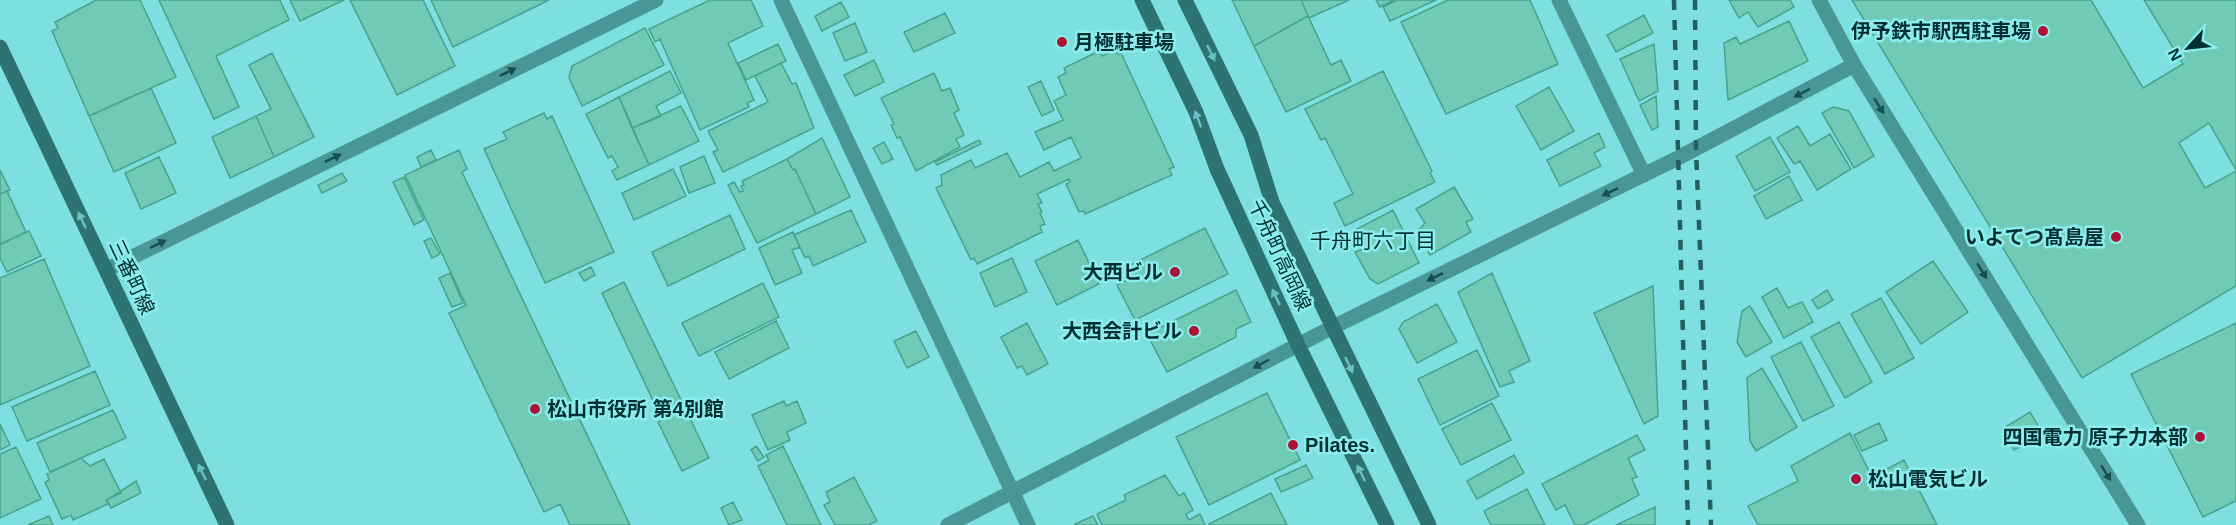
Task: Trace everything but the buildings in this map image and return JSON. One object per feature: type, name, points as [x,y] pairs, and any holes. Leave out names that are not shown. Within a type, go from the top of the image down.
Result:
[{"type":"street","points":[[106,270],[656,0]]},
{"type":"street","points":[[781,0],[1028,525]]},
{"type":"street","name":"千舟町高岡線","points":[[1142,0],[1196,112],[1216,168],[1298,345],[1387,525]]},
{"type":"street","name":"千舟町高岡線","points":[[1185,0],[1251,135],[1272,202],[1428,525]]},
{"type":"street","points":[[1559,0],[1644,175]]},
{"type":"street","points":[[1819,0],[1854,66],[2138,525]]},
{"type":"street","name":"三番町線","points":[[0,47],[227,525]]},
{"type":"street","points":[[948,525],[1331,328],[1644,175],[1854,66]]},
{"type":"railway","points":[[1674,0],[1688,525]]},
{"type":"railway","points":[[1695,0],[1696,149],[1711,525]]},
{"type":"place","name":"伊予鉄市駅西駐車場","points":[[2043,31]]},
{"type":"place","name":"月極駐車場","points":[[1062,42]]},
{"type":"place","name":"いよてつ髙島屋","points":[[2116,237]]},
{"type":"place","name":"大西ビル","points":[[1175,272]]},
{"type":"place","name":"大西会計ビル","points":[[1194,331]]},
{"type":"place","name":"松山市役所 第4別館","points":[[535,409]]},
{"type":"place","name":"四国電力 原子力本部","points":[[2200,437]]},
{"type":"place","name":"Pilates.","points":[[1293,445]]},
{"type":"place","name":"松山電気ビル","points":[[1856,479]]},
{"type":"district","name":"千舟町六丁目","points":[[1373,240]]}]
